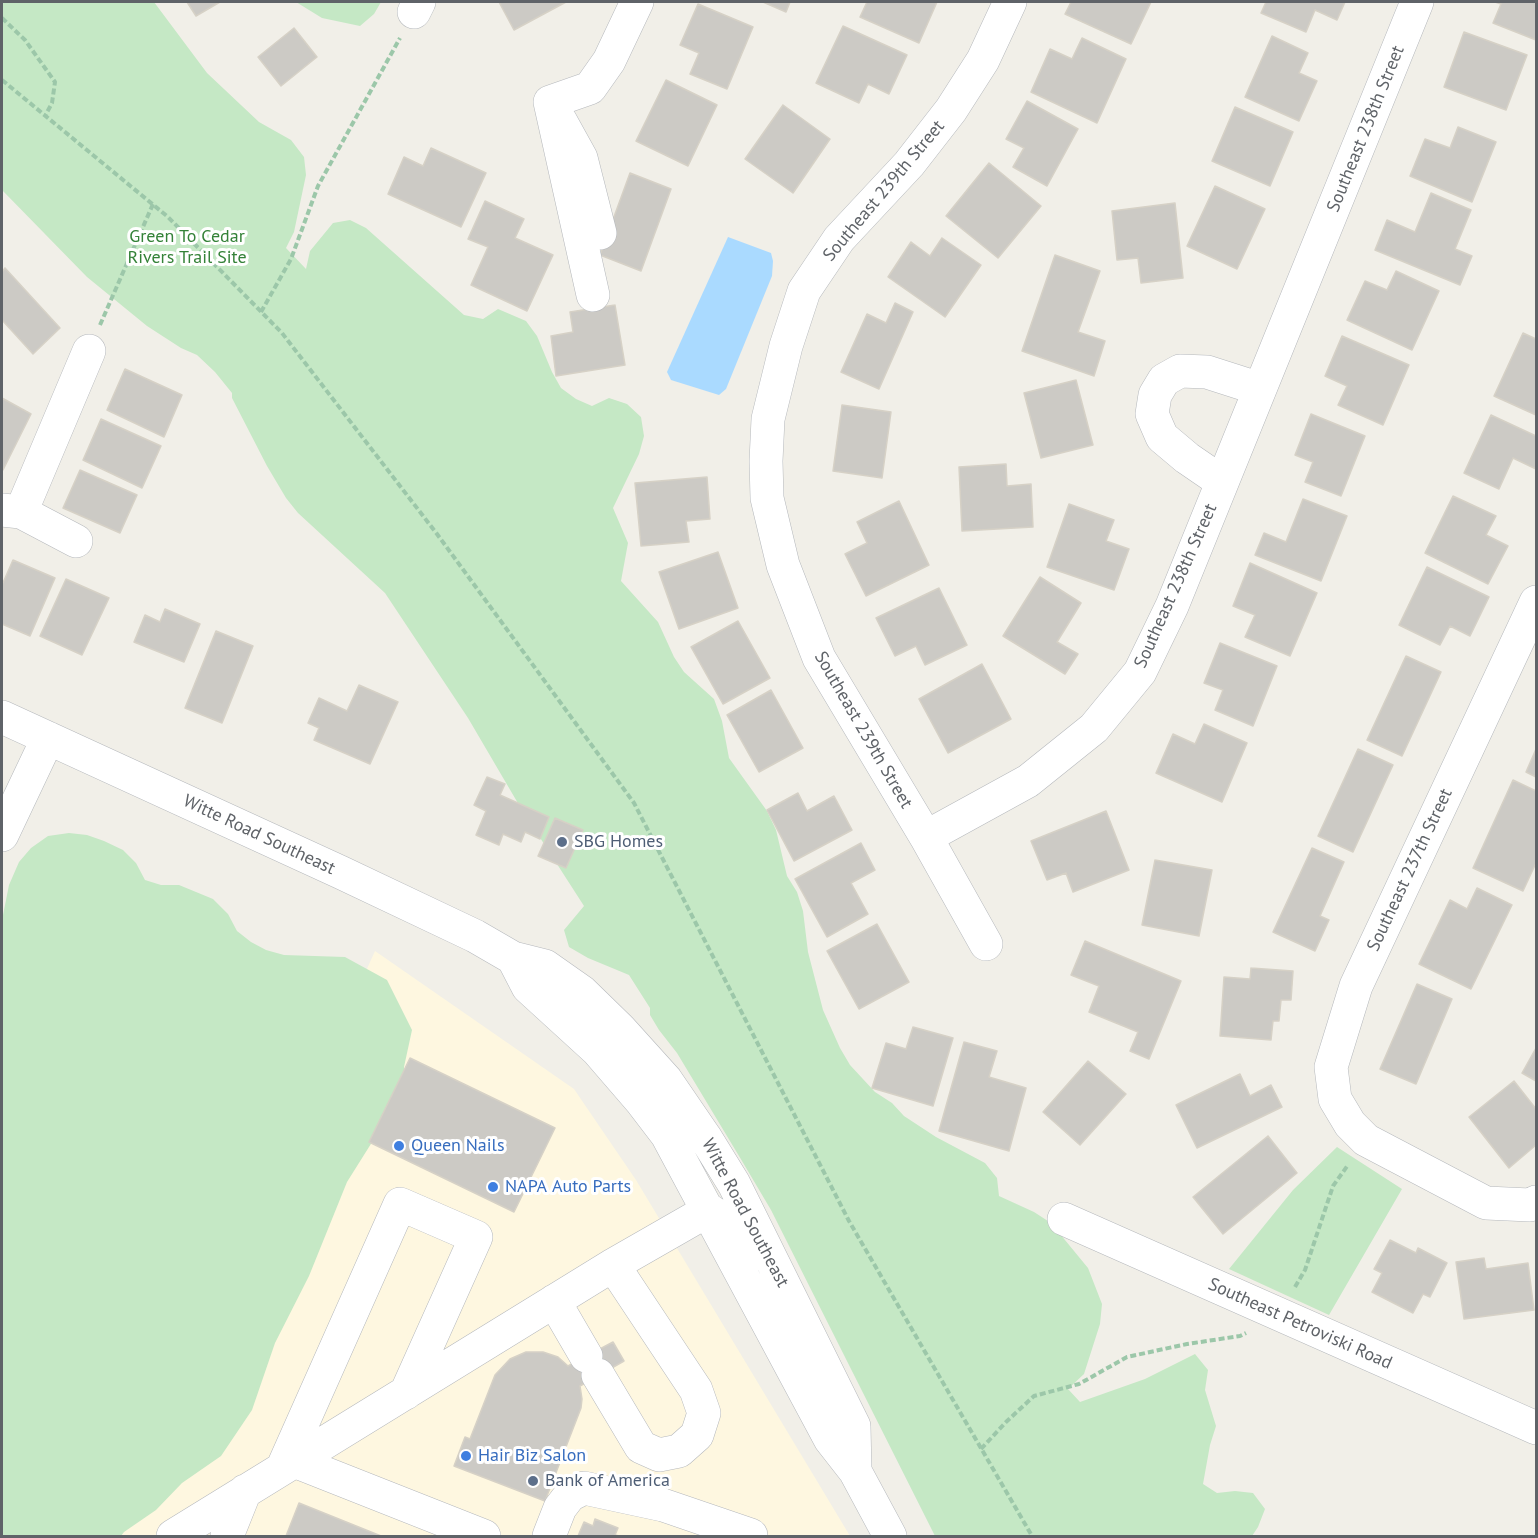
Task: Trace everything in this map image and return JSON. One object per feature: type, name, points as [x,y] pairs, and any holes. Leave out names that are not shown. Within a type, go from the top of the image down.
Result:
[{"type":"street","points":[[550,102],[590,88],[609,61],[637,2]]},
{"type":"street","name":"Southeast 239th Street","points":[[986,944],[926,837],[819,658],[783,565],[767,498],[768,418],[786,346],[804,291],[839,239],[909,164],[951,110],[983,60],[1010,2]]},
{"type":"street","name":"Southeast 238th Street","points":[[926,837],[1028,781],[1094,728],[1140,672],[1172,606],[1417,2]]},
{"type":"street","points":[[550,102],[581,158],[600,233]]},
{"type":"street","points":[[550,102],[593,295]]},
{"type":"street","points":[[76,542],[11,511],[89,351]]},
{"type":"street","name":"Southeast 238th Street","points":[[1222,482],[1187,458],[1162,437],[1152,414],[1155,395],[1164,380],[1180,372],[1207,372],[1260,389]]},
{"type":"street","name":"Southeast 237th Street","points":[[1366,1140],[1350,1124],[1335,1099],[1331,1067],[1356,986],[1536,602]]},
{"type":"street","name":"Witte Road Southeast","points":[[2,717],[475,936],[513,958],[545,966],[582,992],[620,1029],[666,1080],[734,1184],[854,1426],[855,1471]]},
{"type":"street","points":[[2,835],[48,738]]},
{"type":"street","name":"Witte Road Southeast","points":[[513,958],[528,987],[597,1050],[667,1135],[830,1439],[855,1471],[890,1536]]},
{"type":"street","points":[[1366,1140],[1486,1203],[1530,1205],[1536,1202]]},
{"type":"street","points":[[288,1464],[400,1204],[476,1237],[406,1393]]},
{"type":"street","points":[[173,1536],[613,1264],[709,1210],[734,1227],[741,1235],[789,1326],[798,1335],[812,1342]]},
{"type":"street","name":"Southeast Petroviski Road","points":[[1064,1220],[1536,1428]]},
{"type":"street","points":[[554,1301],[641,1447],[658,1455],[680,1450],[697,1435],[704,1413],[696,1390],[613,1264]]},
{"type":"street","points":[[288,1464],[466,1533]]},
{"type":"street","points":[[549,1536],[560,1508],[570,1495],[584,1488],[663,1505],[751,1534],[751,1536]]},
{"type":"street","points":[[227,1536],[245,1491]]},
{"type":"path","points":[[261,312],[291,259],[318,186],[416,7]]},
{"type":"path","points":[[2,18],[25,40],[55,82],[52,103],[45,116]]},
{"type":"path","points":[[2,80],[168,217],[282,333],[437,534],[634,803],[849,1221],[1032,1536]]},
{"type":"path","points":[[89,351],[153,204]]},
{"type":"path","points":[[981,1449],[1034,1396],[1080,1383],[1127,1357],[1187,1344],[1240,1336],[1279,1315],[1305,1270],[1333,1186],[1366,1140]]},
{"type":"shaded area","points":[[375,951],[574,1089],[636,1180],[850,1536],[110,1536]]},
{"type":"green space","name":"Green To Cedar Rivers Trail Site","points":[[2,2],[154,2],[207,73],[259,122],[291,140],[304,157],[306,175],[294,232],[286,248],[306,269],[310,251],[333,223],[350,220],[366,228],[464,315],[483,319],[498,309],[526,321],[537,336],[561,388],[576,399],[592,406],[609,398],[627,404],[641,417],[644,436],[639,454],[613,508],[628,543],[621,581],[658,622],[674,657],[684,672],[714,699],[722,721],[729,758],[767,811],[776,830],[787,876],[797,892],[803,911],[808,952],[823,1010],[840,1048],[850,1065],[875,1092],[892,1103],[904,1116],[936,1137],[985,1163],[997,1178],[999,1196],[1034,1212],[1051,1223],[1088,1268],[1102,1304],[1100,1324],[1084,1374],[1068,1389],[1080,1402],[1145,1379],[1195,1354],[1208,1370],[1205,1390],[1216,1426],[1203,1484],[1217,1493],[1235,1491],[1253,1493],[1265,1509],[1252,1536],[935,1536],[771,1210],[677,1053],[659,1030],[650,1015],[650,1008],[629,975],[588,958],[569,947],[564,930],[584,906],[519,805],[468,718],[385,593],[298,513],[286,498],[232,398],[232,393],[215,372],[197,355],[181,348],[147,326],[87,277],[2,190]]},
{"type":"green space","points":[[296,2],[381,2],[374,14],[360,26],[322,18]]},
{"type":"green space","points":[[69,833],[87,835],[123,850],[136,863],[145,880],[161,885],[179,885],[213,899],[228,914],[237,931],[266,950],[284,955],[345,957],[387,980],[412,1030],[404,1067],[405,1087],[347,1182],[309,1276],[275,1343],[252,1410],[221,1456],[182,1483],[156,1510],[121,1536],[2,1536],[2,920],[9,885],[19,862],[31,848],[48,836]]},
{"type":"green space","points":[[1337,1147],[1402,1189],[1329,1315],[1229,1269],[1293,1190]]},
{"type":"water","points":[[728,237],[771,253],[773,261],[772,276],[726,389],[719,395],[671,380],[667,372]]},
{"type":"building","points":[[187,2],[220,2],[196,16]]},
{"type":"building","points":[[499,2],[566,2],[514,30]]},
{"type":"building","points":[[763,2],[790,2],[786,12]]},
{"type":"building","points":[[867,2],[937,2],[919,43],[860,17]]},
{"type":"building","points":[[1071,2],[1151,2],[1131,44],[1065,14]]},
{"type":"building","points":[[1266,2],[1345,2],[1337,20],[1315,10],[1306,32],[1261,13]]},
{"type":"building","points":[[1495,2],[1536,2],[1536,40],[1493,23],[1501,4]]},
{"type":"building","points":[[698,4],[753,27],[727,89],[690,74],[699,53],[680,45]]},
{"type":"building","points":[[843,26],[907,55],[889,94],[868,84],[859,103],[816,83]]},
{"type":"building","points":[[294,28],[317,57],[281,86],[258,57]]},
{"type":"building","points":[[1464,32],[1527,55],[1506,110],[1444,87]]},
{"type":"building","points":[[1272,36],[1308,53],[1299,73],[1317,81],[1299,121],[1245,97]]},
{"type":"building","points":[[1082,38],[1126,59],[1097,123],[1031,92],[1050,49],[1072,59]]},
{"type":"building","points":[[666,80],[717,105],[688,166],[636,141]]},
{"type":"building","points":[[1027,101],[1078,129],[1047,186],[1013,167],[1024,148],[1006,139]]},
{"type":"building","points":[[783,105],[830,139],[793,193],[745,159]]},
{"type":"building","points":[[1235,107],[1293,132],[1270,186],[1212,161]]},
{"type":"building","points":[[1458,127],[1496,142],[1472,202],[1410,176],[1425,139],[1450,148]]},
{"type":"building","points":[[431,148],[486,173],[461,227],[388,194],[404,157],[423,166]]},
{"type":"building","points":[[989,163],[1041,206],[998,258],[946,216]]},
{"type":"building","points":[[630,173],[671,189],[641,271],[600,255]]},
{"type":"building","points":[[1215,186],[1265,209],[1237,269],[1187,246]]},
{"type":"building","points":[[1431,193],[1471,210],[1455,249],[1472,256],[1460,285],[1375,250],[1387,220],[1415,232]]},
{"type":"building","points":[[485,201],[524,219],[515,238],[553,255],[527,311],[471,285],[488,247],[468,239]]},
{"type":"building","points":[[1175,203],[1183,278],[1141,283],[1138,258],[1117,260],[1112,211]]},
{"type":"building","points":[[942,238],[981,265],[945,317],[888,277],[911,242],[930,256]]},
{"type":"building","points":[[1055,255],[1100,271],[1078,332],[1105,341],[1094,376],[1022,351]]},
{"type":"building","points":[[5,268],[60,328],[33,354],[2,320],[2,272]]},
{"type":"building","points":[[1396,271],[1439,291],[1412,350],[1347,320],[1365,281],[1387,290]]},
{"type":"building","points":[[895,303],[913,312],[879,389],[841,372],[867,314],[886,323]]},
{"type":"building","points":[[615,305],[625,365],[556,376],[551,336],[573,332],[570,312]]},
{"type":"building","points":[[1523,333],[1536,339],[1536,415],[1494,396]]},
{"type":"building","points":[[1342,336],[1409,365],[1383,425],[1338,405],[1347,386],[1325,376]]},
{"type":"building","points":[[125,369],[182,395],[164,437],[107,410]]},
{"type":"building","points":[[1076,380],[1093,445],[1041,458],[1024,393]]},
{"type":"building","points":[[2,398],[31,414],[3,470],[2,469]]},
{"type":"building","points":[[842,405],[891,412],[882,478],[833,471]]},
{"type":"building","points":[[1311,414],[1365,436],[1341,496],[1305,482],[1313,462],[1295,455]]},
{"type":"building","points":[[1491,415],[1536,436],[1536,469],[1513,458],[1499,489],[1464,473]]},
{"type":"building","points":[[101,419],[161,446],[142,488],[83,460]]},
{"type":"building","points":[[1006,464],[1007,486],[1031,484],[1033,527],[962,531],[959,467]]},
{"type":"building","points":[[80,470],[137,495],[120,533],[63,508]]},
{"type":"building","points":[[707,477],[710,519],[686,521],[689,542],[641,546],[635,483]]},
{"type":"building","points":[[1453,496],[1496,516],[1486,535],[1508,546],[1488,584],[1425,553]]},
{"type":"building","points":[[1303,499],[1347,516],[1321,581],[1255,555],[1264,533],[1286,542]]},
{"type":"building","points":[[899,501],[929,565],[866,596],[845,554],[867,543],[857,522]]},
{"type":"building","points":[[1069,504],[1114,520],[1106,541],[1129,549],[1114,590],[1047,567]]},
{"type":"building","points":[[718,552],[738,608],[679,629],[659,572]]},
{"type":"building","points":[[13,560],[55,578],[30,636],[2,624],[2,585]]},
{"type":"building","points":[[1250,563],[1317,593],[1290,656],[1245,637],[1255,615],[1233,606]]},
{"type":"building","points":[[1427,567],[1489,597],[1470,636],[1450,626],[1440,645],[1399,625]]},
{"type":"building","points":[[1040,577],[1081,603],[1057,642],[1078,654],[1065,674],[1003,636]]},
{"type":"building","points":[[66,579],[109,598],[82,655],[40,636]]},
{"type":"building","points":[[939,588],[967,645],[925,665],[916,646],[895,656],[876,618]]},
{"type":"building","points":[[165,609],[200,624],[184,662],[134,642],[145,615],[160,622]]},
{"type":"building","points":[[738,621],[770,678],[723,704],[691,647]]},
{"type":"building","points":[[216,631],[253,646],[222,723],[185,708]]},
{"type":"building","points":[[1220,643],[1277,666],[1253,726],[1215,710],[1223,690],[1204,683]]},
{"type":"building","points":[[1406,656],[1441,672],[1402,756],[1367,740]]},
{"type":"building","points":[[982,664],[1011,719],[948,753],[919,699]]},
{"type":"building","points":[[359,685],[398,702],[370,764],[314,740],[319,728],[308,723],[319,698],[347,711]]},
{"type":"building","points":[[771,690],[803,748],[759,772],[727,715]]},
{"type":"building","points":[[1204,724],[1247,743],[1222,802],[1156,773],[1173,734],[1195,744]]},
{"type":"building","points":[[1358,749],[1393,765],[1353,852],[1318,836]]},
{"type":"building","points":[[1536,749],[1536,777],[1526,772]]},
{"type":"building","points":[[487,777],[505,784],[500,795],[549,817],[540,839],[525,832],[521,842],[503,834],[499,845],[476,835],[486,811],[474,805]]},
{"type":"building","points":[[1513,780],[1536,791],[1536,863],[1523,891],[1473,868]]},
{"type":"building","points":[[798,793],[807,811],[834,796],[852,830],[794,861],[767,810]]},
{"type":"building","points":[[1106,811],[1129,870],[1073,892],[1066,873],[1047,880],[1031,841]]},
{"type":"building","points":[[555,818],[583,830],[566,868],[538,856]]},
{"type":"building","points":[[861,843],[875,870],[851,883],[868,914],[827,937],[795,879]]},
{"type":"building","points":[[1312,848],[1344,862],[1320,916],[1329,920],[1315,951],[1273,932]]},
{"type":"building","points":[[1155,860],[1212,870],[1199,936],[1142,925]]},
{"type":"building","points":[[1477,888],[1512,905],[1471,989],[1419,964],[1450,900],[1467,909]]},
{"type":"building","points":[[877,924],[909,982],[859,1009],[827,951]]},
{"type":"building","points":[[1085,941],[1181,981],[1149,1059],[1130,1051],[1138,1032],[1089,1012],[1099,986],[1071,975]]},
{"type":"building","points":[[1251,968],[1293,971],[1291,1000],[1281,1000],[1279,1021],[1273,1021],[1271,1040],[1220,1036],[1224,977],[1250,979]]},
{"type":"building","points":[[1417,984],[1452,999],[1416,1084],[1380,1069]]},
{"type":"building","points":[[913,1027],[953,1038],[933,1106],[872,1088],[886,1043],[906,1049]]},
{"type":"building","points":[[964,1042],[997,1051],[989,1077],[1026,1088],[1009,1151],[939,1131]]},
{"type":"building","points":[[1536,1048],[1536,1081],[1522,1073]]},
{"type":"building","points":[[410,1058],[555,1128],[514,1212],[369,1142]]},
{"type":"building","points":[[1088,1061],[1126,1094],[1080,1145],[1043,1112]]},
{"type":"building","points":[[1240,1074],[1250,1096],[1271,1085],[1282,1107],[1197,1148],[1176,1105]]},
{"type":"building","points":[[1514,1081],[1536,1109],[1536,1145],[1509,1168],[1469,1117]]},
{"type":"building","points":[[1268,1136],[1297,1173],[1223,1234],[1193,1197]]},
{"type":"building","points":[[1390,1240],[1416,1253],[1418,1248],[1447,1263],[1430,1297],[1423,1294],[1413,1313],[1372,1292],[1382,1273],[1374,1269]]},
{"type":"building","points":[[1484,1258],[1486,1269],[1528,1263],[1534,1310],[1464,1319],[1456,1262]]},
{"type":"building","points":[[613,1342],[624,1361],[580,1386],[581,1408],[545,1501],[454,1466],[465,1437],[470,1439],[495,1375],[510,1359],[526,1352],[543,1352],[558,1357],[568,1366]]},
{"type":"building","points":[[299,1503],[381,1536],[286,1536]]},
{"type":"building","points":[[595,1519],[618,1528],[615,1535],[619,1536],[578,1536],[584,1522],[593,1526]]},
{"type":"place","name":"SBG Homes","points":[[562,842]]},
{"type":"place","name":"Queen Nails","points":[[399,1146]]},
{"type":"place","name":"NAPA Auto Parts","points":[[493,1187]]},
{"type":"place","name":"Hair Biz Salon","points":[[466,1456]]},
{"type":"place","name":"Bank of America","points":[[533,1481]]}]
